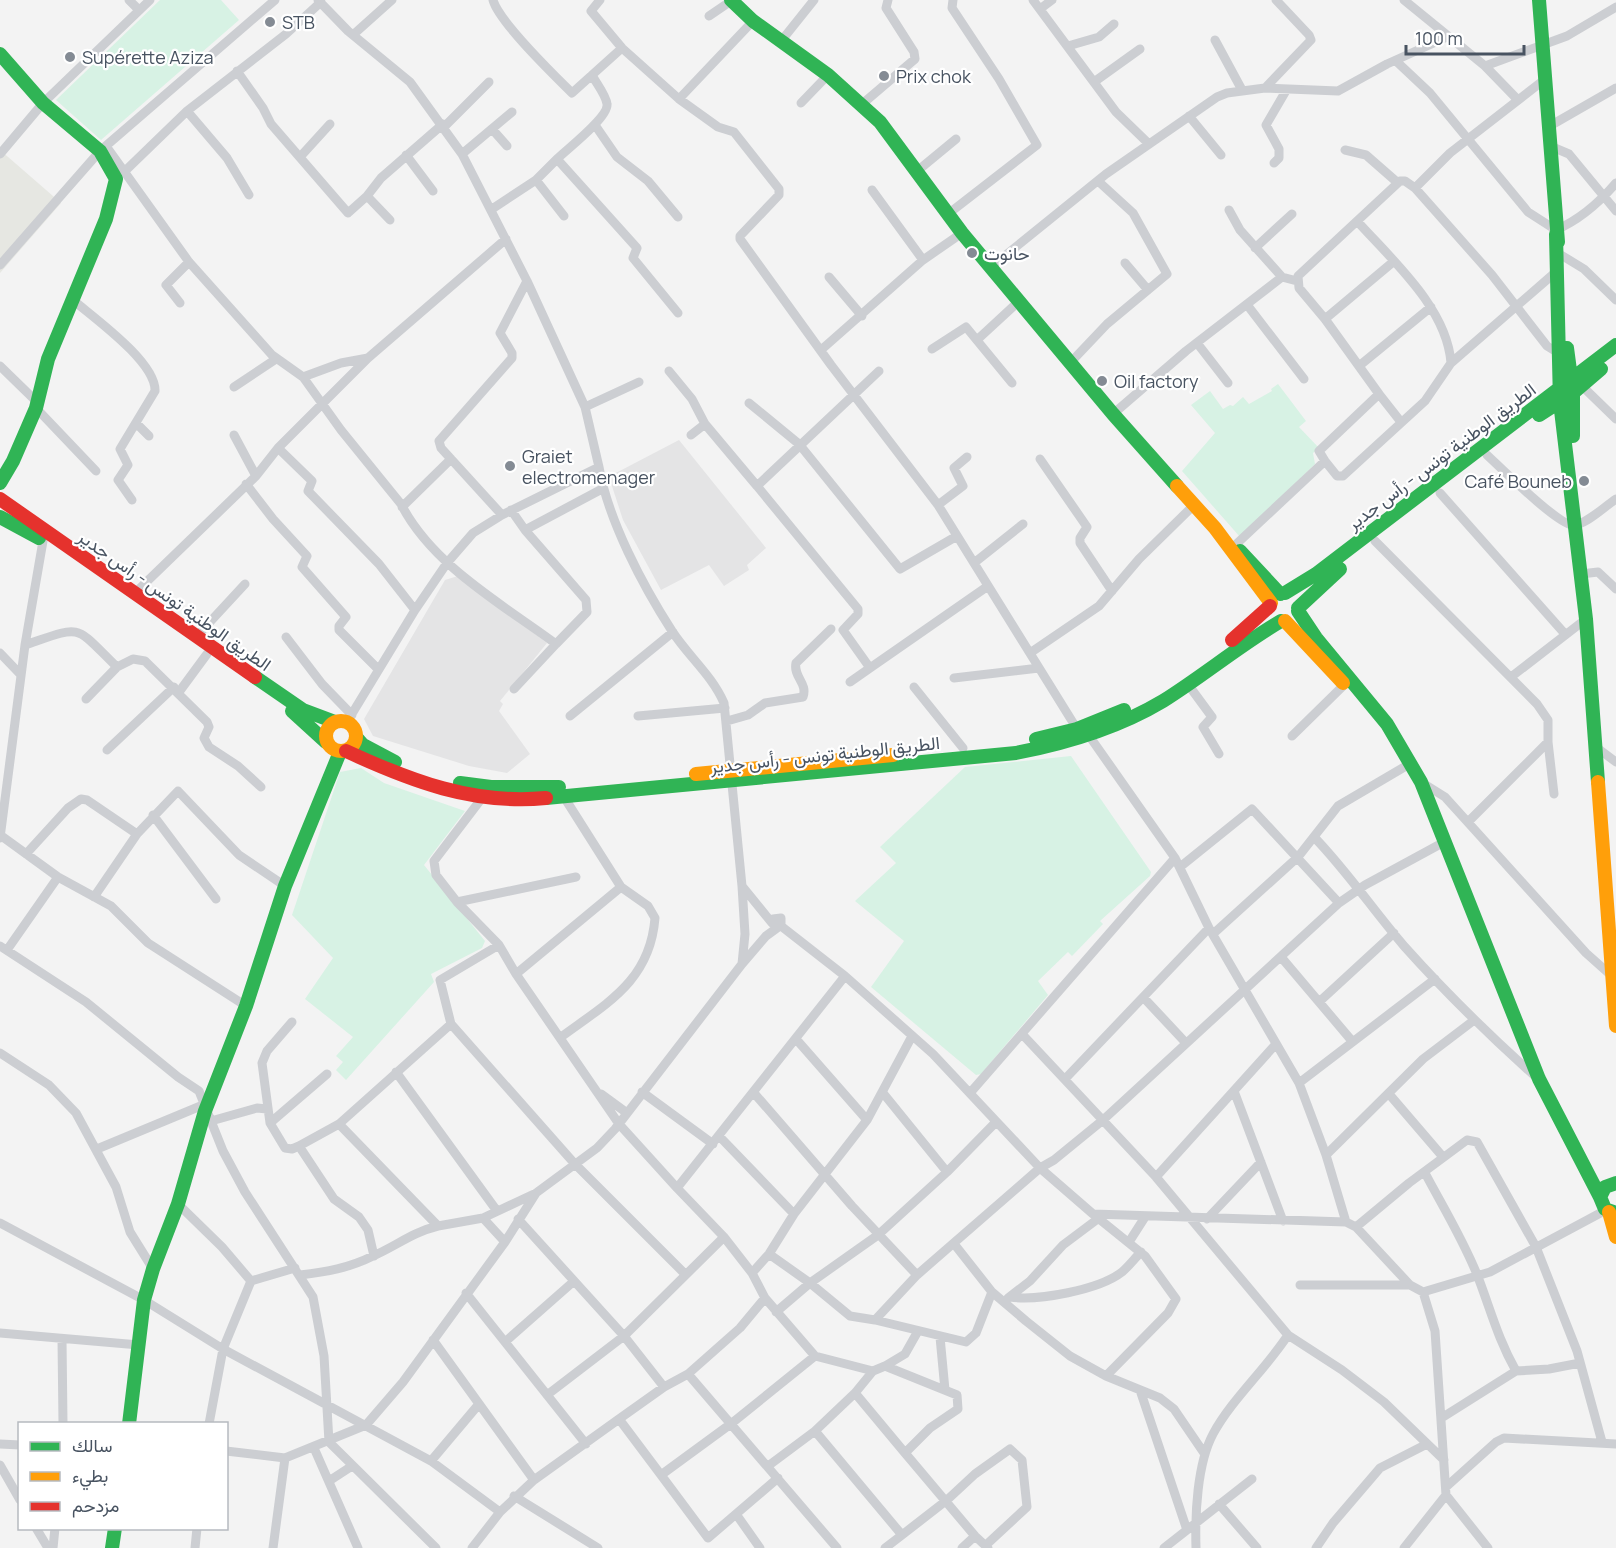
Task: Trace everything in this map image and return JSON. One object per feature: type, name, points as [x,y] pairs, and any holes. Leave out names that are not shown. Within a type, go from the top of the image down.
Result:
[{"type":"main road","points":[[731,0],[753,21],[828,75],[880,122],[962,233],[1018,302],[1276,599],[1274,617],[1283,621],[1344,685],[1414,771]]},
{"type":"main road","points":[[1539,0],[1556,232],[1560,402],[1577,524]]},
{"type":"main road","points":[[0,54],[43,103],[103,148],[116,179],[106,219],[48,358],[37,405],[13,461],[0,483]]},
{"type":"main road","points":[[1556,232],[1561,255],[1575,385],[1573,432],[1578,552],[1611,896],[1616,1026]]},
{"type":"main road","name":"الطريق الوطنية تونس - رأس جدير","points":[[1298,610],[1325,580],[1487,455],[1560,402],[1616,345]]},
{"type":"main road","name":"الطريق الوطنية تونس - رأس جدير","points":[[343,751],[411,779],[482,798],[528,800],[1012,743],[1077,729],[1159,693],[1239,635],[1276,599],[1316,574],[1531,412],[1560,386],[1575,385],[1616,357]]},
{"type":"main road","name":"الطريق الوطنية تونس - رأس جدير","points":[[0,499],[303,710],[345,720]]},
{"type":"main road","name":"الطريق الوطنية تونس - رأس جدير","points":[[0,517],[44,541],[207,654],[271,695],[309,725],[326,742]]},
{"type":"main road","points":[[1276,599],[1293,597],[1298,610],[1316,638],[1387,723],[1414,771],[1446,841],[1539,1079],[1578,1158],[1608,1208]]},
{"type":"main road","points":[[1283,621],[1292,620],[1298,610]]},
{"type":"main road","name":"الطريق الوطنية تونس - رأس جدير","points":[[356,737],[363,745],[411,770],[472,786],[526,789],[730,776],[1016,753],[1090,737],[1162,701],[1247,640],[1283,621]]},
{"type":"main road","points":[[129,1422],[144,1300],[153,1269],[178,1204],[207,1112],[246,1006],[285,886],[343,751],[353,745],[356,737],[354,728],[345,720],[328,728],[326,742],[332,749],[343,751]]},
{"type":"main road","points":[[1578,1158],[1613,1180],[1603,1188],[1616,1237]]},
{"type":"main road","points":[[112,1548],[115,1530]]},
{"type":"street","points":[[129,0],[139,10]]},
{"type":"street","points":[[0,154],[43,103],[150,0]]},
{"type":"street","points":[[0,265],[103,148],[275,0]]},
{"type":"street","points":[[354,34],[392,0]]},
{"type":"street","points":[[493,0],[497,10],[572,93],[622,48]]},
{"type":"street","points":[[600,0],[591,11],[622,48],[679,99],[718,127],[734,132],[779,189],[779,195],[740,236],[740,239],[938,505],[1077,729]]},
{"type":"street","points":[[709,16],[731,0]]},
{"type":"street","points":[[782,40],[813,0]]},
{"type":"street","points":[[861,105],[915,59],[914,52],[886,8],[888,0]]},
{"type":"street","points":[[948,214],[1037,145],[988,61],[952,8],[953,0]]},
{"type":"street","points":[[1033,0],[1116,112],[1149,144]]},
{"type":"street","points":[[1040,9],[1052,0]]},
{"type":"street","points":[[1265,88],[1311,40],[1309,34],[1276,0]]},
{"type":"street","points":[[1404,0],[1485,66],[1517,99]]},
{"type":"street","points":[[124,172],[187,111],[286,34],[319,1],[410,82],[462,154],[492,209],[585,407],[602,489],[615,524],[673,632],[718,691],[725,708],[742,886],[745,934],[742,964]]},
{"type":"street","points":[[1485,66],[1567,36],[1616,7]]},
{"type":"street","points":[[679,99],[753,21]]},
{"type":"street","points":[[1068,46],[1099,37],[1114,24]]},
{"type":"street","points":[[991,267],[1098,181],[1217,97],[1242,90],[1265,88],[1338,91],[1447,37]]},
{"type":"street","points":[[1215,40],[1242,90]]},
{"type":"street","points":[[1094,82],[1140,49]]},
{"type":"street","points":[[1395,61],[1430,93],[1467,141],[1528,212],[1556,232],[1604,198],[1616,183]]},
{"type":"street","points":[[237,71],[263,108],[269,121],[348,214],[367,196],[381,178],[489,82]]},
{"type":"street","points":[[492,209],[536,180],[595,125],[608,105],[592,75]]},
{"type":"street","points":[[801,103],[828,75]]},
{"type":"street","points":[[1415,188],[1450,153],[1544,80]]},
{"type":"street","points":[[1548,127],[1616,88]]},
{"type":"street","points":[[1274,163],[1279,158],[1279,148],[1266,125],[1287,89]]},
{"type":"street","points":[[187,111],[227,158],[249,195]]},
{"type":"street","points":[[462,154],[512,112]]},
{"type":"street","points":[[1189,116],[1221,155]]},
{"type":"street","points":[[300,157],[330,124]]},
{"type":"street","points":[[595,125],[617,157],[648,181],[678,217]]},
{"type":"street","points":[[492,129],[507,146]]},
{"type":"street","points":[[916,172],[956,139]]},
{"type":"street","points":[[1550,146],[1569,154],[1616,212]]},
{"type":"street","points":[[103,148],[124,172],[189,262],[276,359],[303,377],[323,401],[341,430],[406,515],[447,562],[556,644]]},
{"type":"street","points":[[1345,150],[1366,155],[1398,183]]},
{"type":"street","points":[[406,155],[433,191]]},
{"type":"street","points":[[557,159],[637,248],[633,258],[678,313]]},
{"type":"street","points":[[536,180],[564,216]]},
{"type":"street","points":[[1070,363],[1107,324],[1167,276],[1167,271],[1133,213],[1098,181]]},
{"type":"street","points":[[1401,422],[1325,319],[1300,290],[1297,281],[1300,273],[1398,183],[1405,181],[1415,188],[1518,307],[1547,346],[1560,354]]},
{"type":"street","points":[[872,190],[923,260]]},
{"type":"street","points":[[367,196],[390,220]]},
{"type":"street","points":[[1229,210],[1255,248],[1282,277],[1297,281]]},
{"type":"street","points":[[1255,248],[1292,214]]},
{"type":"street","points":[[1357,221],[1431,307],[1447,335],[1451,363]]},
{"type":"street","points":[[821,350],[923,260],[962,233]]},
{"type":"street","points":[[135,593],[256,476],[278,448],[368,358],[506,239]]},
{"type":"street","points":[[1561,255],[1584,269],[1616,300]]},
{"type":"street","points":[[180,303],[166,285],[189,262]]},
{"type":"street","points":[[1325,319],[1393,262]]},
{"type":"street","points":[[1125,263],[1148,290]]},
{"type":"street","points":[[1379,394],[1319,451],[1337,476],[1343,476],[1432,392],[1451,363],[1557,271]]},
{"type":"street","points":[[829,277],[862,316]]},
{"type":"street","points":[[1113,414],[1197,343],[1248,306],[1282,277]]},
{"type":"street","points":[[514,689],[586,612],[586,600],[525,530],[451,459],[439,441],[512,358],[512,353],[500,333],[527,281]]},
{"type":"street","points":[[72,300],[133,351],[154,381],[155,391],[121,447],[128,465],[118,478],[120,485],[132,500]]},
{"type":"street","points":[[978,339],[1018,302]]},
{"type":"street","points":[[1248,306],[1304,379]]},
{"type":"street","points":[[1359,366],[1431,307]]},
{"type":"street","points":[[932,349],[963,327],[969,329],[1012,383]]},
{"type":"street","points":[[1197,343],[1228,383]]},
{"type":"street","points":[[303,377],[341,363],[368,358]]},
{"type":"street","points":[[234,387],[276,359]]},
{"type":"street","points":[[0,366],[96,471]]},
{"type":"street","points":[[669,371],[692,399],[705,424],[858,609],[858,614],[843,630],[870,668]]},
{"type":"street","points":[[757,486],[879,371]]},
{"type":"street","points":[[585,407],[639,382]]},
{"type":"street","points":[[1575,385],[1616,419]]},
{"type":"street","points":[[749,403],[799,444],[900,569],[957,536]]},
{"type":"street","points":[[136,423],[149,436]]},
{"type":"street","points":[[691,435],[705,424]]},
{"type":"street","points":[[234,435],[256,476]]},
{"type":"street","points":[[278,448],[312,481],[308,491],[379,564],[415,610]]},
{"type":"street","points":[[1487,455],[1553,515],[1577,524],[1616,499]]},
{"type":"street","points":[[938,505],[964,484],[954,468],[967,457]]},
{"type":"street","points":[[402,507],[451,459]]},
{"type":"street","points":[[1040,459],[1087,527],[1080,538],[1080,543],[1112,591]]},
{"type":"street","points":[[1233,548],[1325,461]]},
{"type":"street","points":[[286,638],[322,684],[345,720],[447,562],[473,533],[506,512],[599,467]]},
{"type":"street","points":[[246,484],[273,519],[307,556],[302,567],[346,617],[339,626],[339,630],[378,669]]},
{"type":"street","points":[[525,530],[602,489]]},
{"type":"street","points":[[1440,493],[1565,633]]},
{"type":"street","points":[[1030,653],[1100,606],[1139,559],[1194,505]]},
{"type":"street","points":[[974,563],[1023,524]]},
{"type":"street","points":[[44,541],[25,645],[0,836],[58,876],[111,906],[155,948],[246,1006]]},
{"type":"street","points":[[1375,541],[1511,677],[1547,717],[1554,794]]},
{"type":"street","points":[[1581,574],[1600,573],[1616,589]]},
{"type":"street","points":[[196,637],[245,584]]},
{"type":"street","points":[[850,682],[988,586]]},
{"type":"street","points":[[1511,677],[1565,633],[1586,620]]},
{"type":"street","points":[[727,721],[748,715],[765,703],[803,697],[805,689],[795,672],[796,663],[831,629]]},
{"type":"street","points":[[25,645],[67,631],[78,630],[117,667]]},
{"type":"street","points":[[570,716],[673,632]]},
{"type":"street","points":[[0,653],[21,675]]},
{"type":"street","points":[[107,750],[177,689],[207,654]]},
{"type":"street","points":[[86,699],[117,667],[127,661],[141,659],[177,689],[209,724],[204,738],[206,744],[238,766],[261,787]]},
{"type":"street","points":[[954,678],[1039,668]]},
{"type":"street","points":[[1187,684],[1212,717],[1204,729],[1219,754]]},
{"type":"street","points":[[1292,736],[1344,685]]},
{"type":"street","points":[[914,687],[963,748]]},
{"type":"street","points":[[638,716],[725,708]]},
{"type":"street","points":[[1090,737],[1177,863],[1211,931],[1299,1083],[1326,1155],[1346,1222]]},
{"type":"street","points":[[1468,822],[1548,742]]},
{"type":"street","points":[[1596,747],[1616,762]]},
{"type":"street","points":[[1065,1079],[1143,997],[1211,931],[1298,857],[1338,806],[1414,771],[1445,797],[1586,953],[1614,978]]},
{"type":"street","points":[[94,897],[137,834],[153,815],[180,791],[238,855],[285,886]]},
{"type":"street","points":[[561,1037],[617,995],[638,974],[655,918],[648,906],[621,887],[564,796]]},
{"type":"street","points":[[482,798],[434,861],[436,875],[457,902],[499,945],[516,974],[619,1124],[724,1237],[752,1273],[765,1298],[776,1312],[815,1356],[873,1371]]},
{"type":"street","points":[[26,854],[69,808],[81,800],[87,800],[137,834]]},
{"type":"street","points":[[969,1093],[1177,863],[1252,809],[1339,903]]},
{"type":"street","points":[[153,815],[216,899]]},
{"type":"street","points":[[1314,837],[1340,864],[1394,933],[1473,1021],[1539,1079]]},
{"type":"street","points":[[875,1320],[917,1275],[955,1245],[1040,1168],[1054,1160],[1103,1120],[1339,903],[1358,889],[1446,841]]},
{"type":"street","points":[[58,876],[4,948],[86,1002],[178,1077],[199,1091],[223,1150],[245,1192],[313,1297],[320,1322],[329,1442],[432,1546]]},
{"type":"street","points":[[457,902],[576,877]]},
{"type":"street","points":[[742,886],[776,923],[845,976],[933,1054],[995,1123],[1040,1168],[1141,1252],[1176,1299],[1168,1313],[1106,1376]]},
{"type":"street","points":[[516,974],[621,887]]},
{"type":"street","points":[[251,1281],[297,1271],[327,1273],[374,1256],[419,1230],[483,1218],[536,1192],[597,1148],[619,1124],[776,923]]},
{"type":"street","points":[[1319,1002],[1394,933]]},
{"type":"street","points":[[499,945],[440,980],[451,1024],[574,1163],[685,1274]]},
{"type":"street","points":[[1281,957],[1352,1041]]},
{"type":"street","points":[[677,1188],[845,976]]},
{"type":"street","points":[[1299,1083],[1435,979]]},
{"type":"street","points":[[1143,997],[1186,1043]]},
{"type":"street","points":[[1326,1155],[1423,1059],[1473,1021]]},
{"type":"street","points":[[292,1022],[264,1055],[262,1075],[270,1123],[285,1148],[292,1149],[339,1124],[451,1024]]},
{"type":"street","points":[[1022,1034],[1156,1177],[1288,1335],[1342,1370],[1384,1402],[1444,1460]]},
{"type":"street","points":[[752,1273],[769,1254],[824,1173],[867,1120],[912,1036]]},
{"type":"street","points":[[796,1039],[867,1120]]},
{"type":"street","points":[[1156,1177],[1276,1044]]},
{"type":"street","points":[[0,1053],[62,1096],[97,1149],[116,1187],[130,1232],[153,1269]]},
{"type":"street","points":[[396,1072],[497,1211]]},
{"type":"street","points":[[270,1123],[327,1074]]},
{"type":"street","points":[[592,1087],[627,1113]]},
{"type":"street","points":[[1234,1091],[1283,1221]]},
{"type":"street","points":[[642,1092],[716,1140],[794,1214]]},
{"type":"street","points":[[754,1093],[878,1235],[917,1275]]},
{"type":"street","points":[[883,1093],[947,1172]]},
{"type":"street","points":[[1389,1094],[1443,1157]]},
{"type":"street","points":[[97,1149],[207,1112],[267,1109]]},
{"type":"street","points":[[776,1312],[810,1283],[878,1235],[947,1172],[995,1123]]},
{"type":"street","points":[[339,1124],[438,1226]]},
{"type":"street","points":[[1356,1227],[1408,1183],[1425,1173],[1467,1140],[1477,1142],[1536,1247],[1580,1363],[1602,1442]]},
{"type":"street","points":[[299,1146],[334,1199],[359,1217],[368,1230],[374,1256]]},
{"type":"street","points":[[1207,1219],[1261,1162]]},
{"type":"street","points":[[1425,1173],[1478,1277],[1499,1342],[1516,1371]]},
{"type":"street","points":[[228,1451],[285,1458],[366,1425],[403,1382],[505,1242],[536,1192]]},
{"type":"street","points":[[178,1204],[222,1247],[251,1281]]},
{"type":"street","points":[[1007,1299],[1030,1281],[1063,1245],[1096,1216],[1346,1222],[1356,1227],[1410,1285],[1423,1292],[1478,1277],[1608,1208]]},
{"type":"street","points":[[1129,1242],[1145,1217]]},
{"type":"street","points":[[483,1218],[505,1242]]},
{"type":"street","points":[[518,1219],[624,1336],[664,1386]]},
{"type":"street","points":[[0,1223],[144,1300],[223,1349],[431,1461],[500,1512]]},
{"type":"street","points":[[547,1395],[624,1336],[662,1301],[685,1274],[724,1237]]},
{"type":"street","points":[[955,1245],[992,1292],[1007,1299],[1070,1356],[1106,1376],[1160,1398],[1174,1409],[1204,1453]]},
{"type":"street","points":[[1007,1299],[1040,1299],[1110,1279],[1121,1273],[1141,1252]]},
{"type":"street","points":[[769,1254],[810,1283],[850,1316],[875,1320],[956,1342],[971,1339],[992,1292]]},
{"type":"street","points":[[209,1422],[223,1349],[251,1281]]},
{"type":"street","points":[[505,1342],[573,1282]]},
{"type":"street","points":[[1300,1285],[1410,1285]]},
{"type":"street","points":[[1423,1292],[1435,1331],[1443,1417],[1446,1491],[1487,1548]]},
{"type":"street","points":[[466,1293],[586,1444]]},
{"type":"street","points":[[472,1548],[514,1496],[664,1386],[688,1374],[734,1335],[765,1298]]},
{"type":"street","points":[[768,1466],[815,1431],[855,1393],[873,1371],[905,1354],[918,1331]]},
{"type":"street","points":[[0,1333],[140,1344]]},
{"type":"street","points":[[1191,1527],[1204,1453],[1229,1409],[1270,1364],[1288,1335]]},
{"type":"street","points":[[940,1337],[945,1390]]},
{"type":"street","points":[[62,1339],[63,1422]]},
{"type":"street","points":[[433,1340],[534,1480]]},
{"type":"street","points":[[661,1475],[732,1423],[815,1356]]},
{"type":"street","points":[[1443,1417],[1516,1371],[1550,1369],[1580,1363]]},
{"type":"street","points":[[885,1366],[957,1395],[958,1409],[930,1428],[905,1453]]},
{"type":"street","points":[[688,1374],[837,1548]]},
{"type":"street","points":[[1140,1390],[1191,1527],[1196,1548]]},
{"type":"street","points":[[855,1393],[947,1500],[975,1536],[987,1547],[1027,1507],[1022,1460],[1015,1452],[1005,1450],[956,1489],[947,1500],[885,1548]]},
{"type":"street","points":[[431,1461],[480,1404]]},
{"type":"street","points":[[620,1419],[708,1538]]},
{"type":"street","points":[[815,1431],[902,1534]]},
{"type":"street","points":[[1404,1548],[1446,1491],[1496,1442],[1504,1438],[1616,1444]]},
{"type":"street","points":[[0,1444],[18,1445]]},
{"type":"street","points":[[1316,1548],[1333,1523],[1380,1468],[1427,1444]]},
{"type":"street","points":[[314,1448],[358,1548]]},
{"type":"street","points":[[273,1548],[285,1458]]},
{"type":"street","points":[[0,1465],[3,1477],[18,1497]]},
{"type":"street","points":[[329,1481],[352,1466]]},
{"type":"street","points":[[702,1548],[708,1538],[778,1478]]},
{"type":"street","points":[[1164,1548],[1252,1479]]},
{"type":"street","points":[[514,1496],[598,1548]]},
{"type":"street","points":[[1219,1504],[1257,1548]]},
{"type":"street","points":[[736,1514],[760,1548]]},
{"type":"street","points":[[37,1530],[48,1548]]},
{"type":"street","points":[[53,1548],[55,1530]]},
{"type":"street","points":[[195,1548],[197,1530]]},
{"type":"street","points":[[962,1548],[975,1536]]},
{"type":"shaded area","points":[[0,150],[61,203],[0,273]]},
{"type":"shaded area","points":[[679,440],[766,548],[747,565],[749,570],[724,586],[709,565],[661,590],[623,520],[610,480],[612,475]]},
{"type":"shaded area","points":[[458,576],[547,643],[500,701],[503,704],[499,711],[530,754],[507,773],[469,766],[373,736],[364,719],[445,580]]},
{"type":"green space","points":[[160,0],[221,0],[239,20],[101,140],[56,100]]},
{"type":"green space","points":[[1278,384],[1306,421],[1299,427],[1319,448],[1313,453],[1315,464],[1240,537],[1182,471],[1215,433],[1191,405],[1210,391],[1223,409],[1230,405],[1233,406],[1243,397],[1249,404],[1272,391],[1271,389]]},
{"type":"green space","points":[[1071,756],[1151,872],[1150,876],[1100,921],[1103,924],[1072,956],[1068,952],[1038,981],[1048,995],[981,1074],[976,1075],[871,987],[904,941],[855,901],[896,863],[880,847],[965,767]]},
{"type":"green space","points":[[361,768],[384,783],[465,811],[424,865],[485,941],[482,948],[431,974],[434,982],[346,1080],[336,1070],[343,1062],[336,1056],[353,1037],[305,999],[333,958],[292,915],[340,772]]},
{"type":"traffic: fast","points":[[731,0],[753,21],[828,75],[880,122],[962,233],[1113,414],[1177,486]]},
{"type":"traffic: fast","points":[[1539,0],[1558,242]]},
{"type":"traffic: fast","points":[[0,54],[43,103],[100,151],[116,179],[106,219],[48,359],[36,408],[13,461],[0,483]]},
{"type":"traffic: fast","points":[[1556,234],[1560,402],[1586,619],[1598,782]]},
{"type":"traffic: fast","points":[[1285,593],[1316,574],[1616,345]]},
{"type":"traffic: fast","points":[[1567,348],[1573,393],[1573,436]]},
{"type":"traffic: fast","points":[[1539,415],[1573,393],[1601,369]]},
{"type":"traffic: fast","points":[[0,517],[39,538]]},
{"type":"traffic: fast","points":[[1240,551],[1280,594]]},
{"type":"traffic: fast","points":[[1298,608],[1340,569]]},
{"type":"traffic: fast","points":[[1298,611],[1316,638],[1387,724],[1421,782],[1539,1079],[1600,1197]]},
{"type":"traffic: fast","points":[[546,798],[1016,753],[1055,744],[1110,727],[1146,711],[1281,621]]},
{"type":"traffic: fast","points":[[255,677],[303,710],[335,722]]},
{"type":"traffic: fast","points":[[1036,739],[1077,729],[1124,710]]},
{"type":"traffic: fast","points":[[292,711],[326,742]]},
{"type":"traffic: fast","points":[[356,737],[363,745],[395,762]]},
{"type":"traffic: fast","points":[[129,1422],[144,1300],[153,1269],[178,1204],[205,1111],[246,1006],[285,886],[340,752]]},
{"type":"traffic: fast","points":[[460,783],[491,787],[559,787]]},
{"type":"traffic: fast","points":[[1616,1183],[1605,1187],[1600,1197],[1605,1209],[1616,1213]]},
{"type":"traffic: fast","points":[[112,1548],[115,1530]]},
{"type":"traffic: slow","points":[[1177,486],[1215,528],[1271,603]]},
{"type":"traffic: slow","points":[[1285,621],[1343,683]]},
{"type":"traffic: slow","points":[[341,721],[352,725],[356,736],[352,747],[341,751],[330,747],[326,736],[330,725],[341,721]]},
{"type":"traffic: slow","points":[[696,774],[893,755]]},
{"type":"traffic: slow","points":[[1598,782],[1616,1026]]},
{"type":"traffic: slow","points":[[1609,1212],[1616,1237]]},
{"type":"traffic: jam","points":[[0,499],[255,677]]},
{"type":"traffic: jam","points":[[1232,640],[1270,606]]},
{"type":"traffic: jam","points":[[346,751],[419,781],[468,794],[493,798],[546,798]]},
{"type":"place","name":"STB","points":[[270,22]]},
{"type":"place","name":"Supérette Aziza","points":[[70,57]]},
{"type":"place","name":"Prix chok","points":[[884,76]]},
{"type":"place","name":"حانوت","points":[[972,253]]},
{"type":"place","name":"Oil factory","points":[[1102,381]]},
{"type":"place","name":"Graiet electromenager","points":[[510,466]]},
{"type":"place","name":"Café Bouneb","points":[[1584,481]]}]
